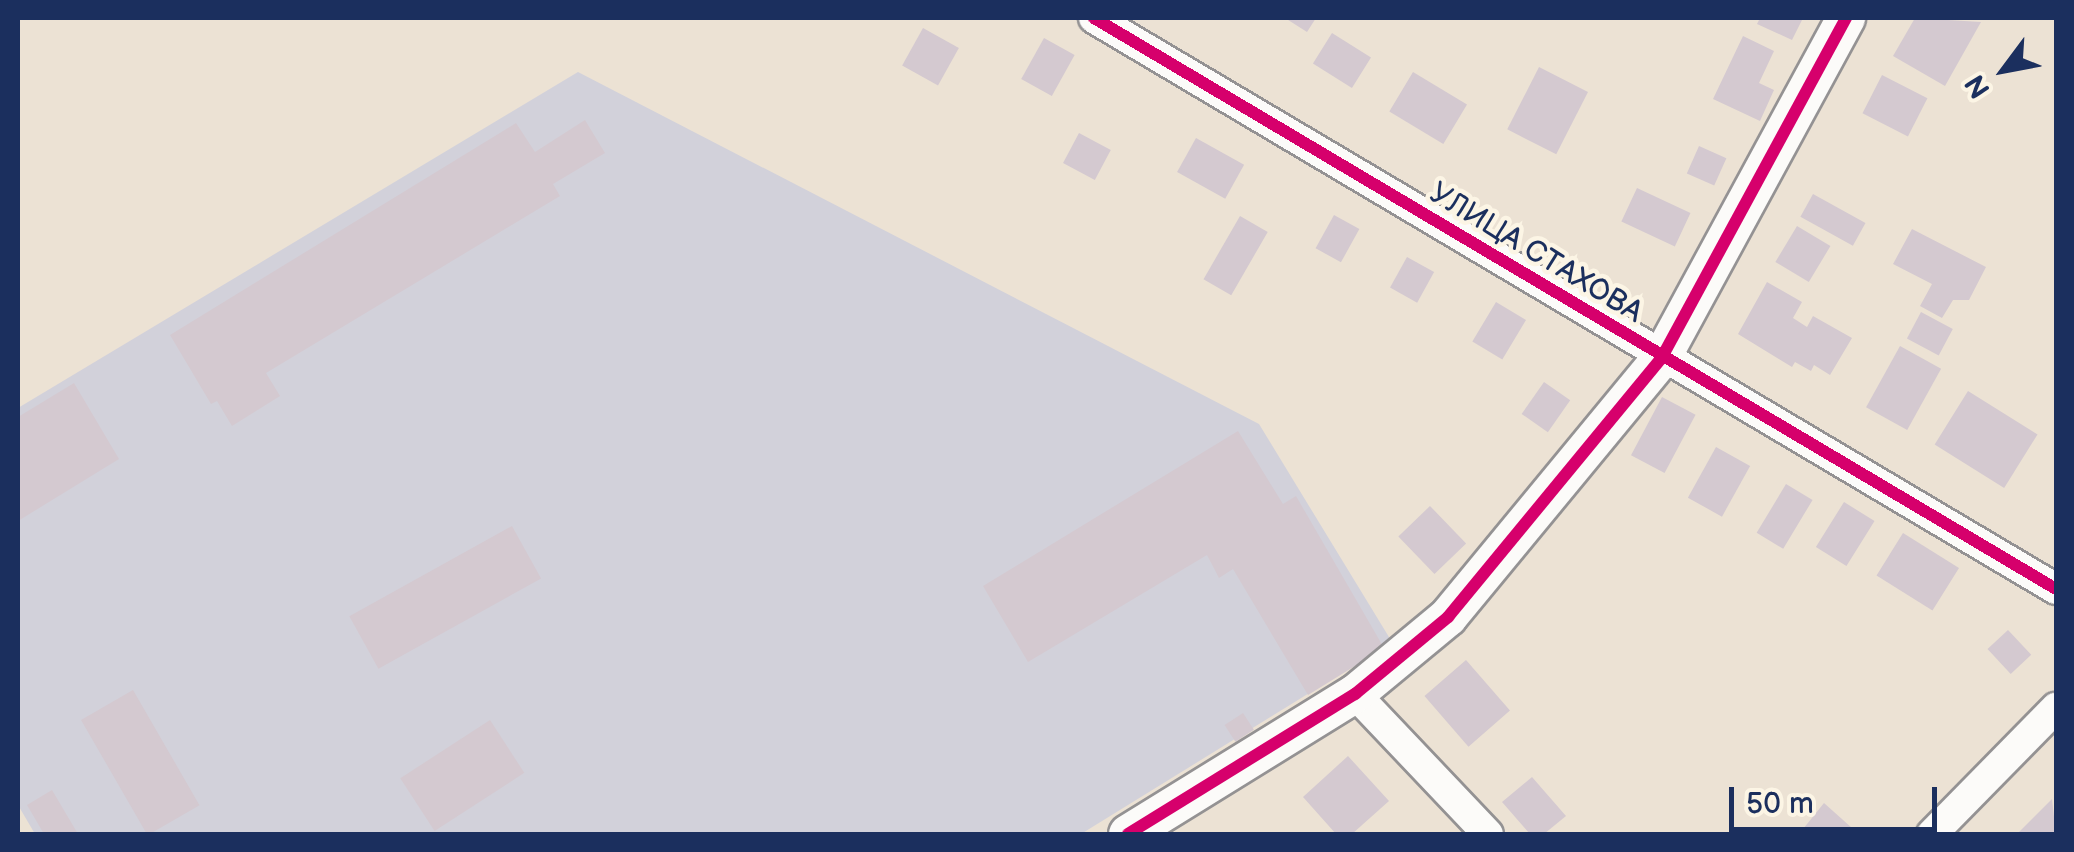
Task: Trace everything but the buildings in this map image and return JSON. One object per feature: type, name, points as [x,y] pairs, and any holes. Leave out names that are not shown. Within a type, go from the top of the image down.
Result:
[{"type":"street","name":"УЛИЦА СТАХОВА","points":[[1094,18],[2056,589]]},
{"type":"street","points":[[1128,834],[1355,694],[1448,617],[1662,357],[1846,18]]},
{"type":"street","points":[[1355,694],[1488,834]]},
{"type":"street","points":[[1932,834],[2056,708]]},
{"type":"shaded area","points":[[578,72],[1259,424],[1392,642],[1081,834],[35,834],[18,805],[18,408]]},
{"type":"cycle path","points":[[1094,18],[2056,589]]},
{"type":"cycle path","points":[[1128,834],[1355,694],[1448,617],[1662,357],[1846,18]]}]
